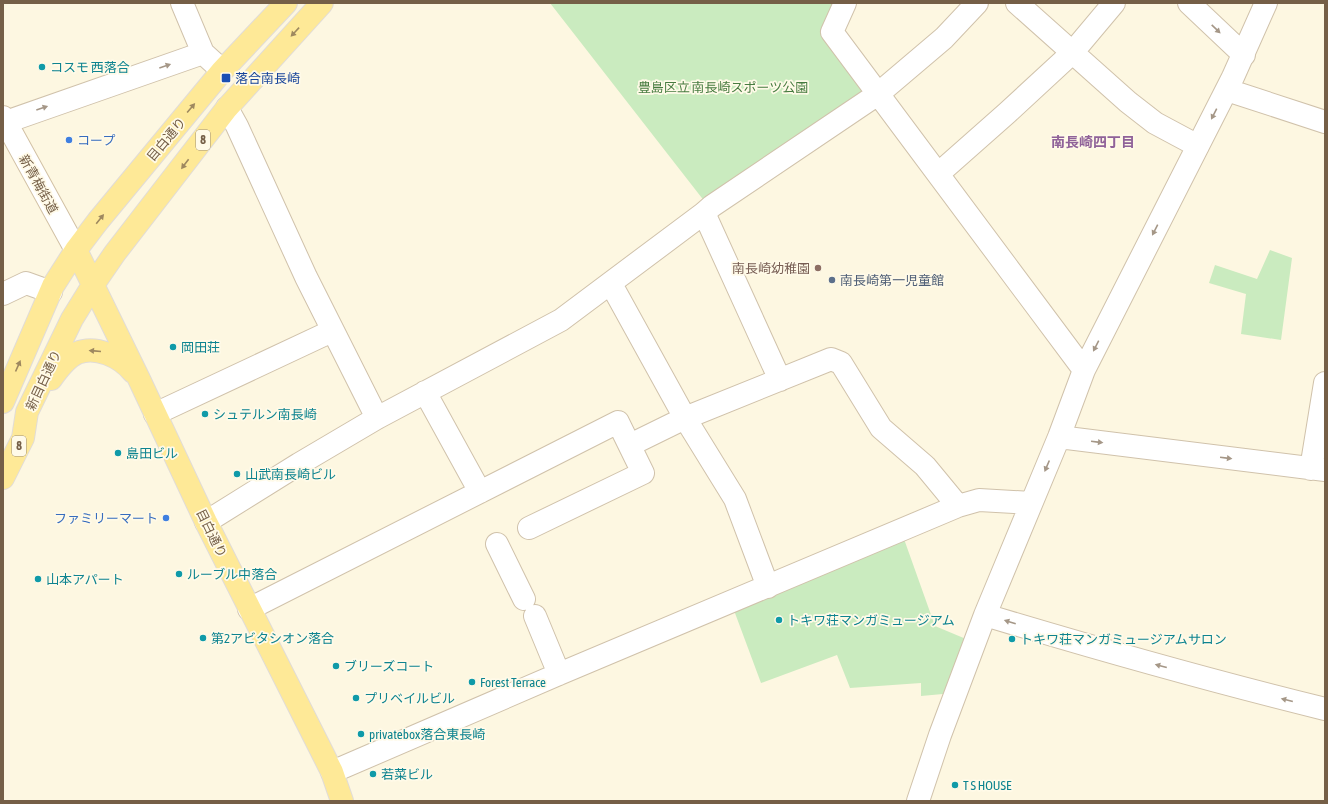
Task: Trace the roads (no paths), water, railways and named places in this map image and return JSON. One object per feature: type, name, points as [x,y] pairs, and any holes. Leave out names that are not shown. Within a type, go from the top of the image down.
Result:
[{"type":"main road","name":"目白通り","points":[[286,3],[222,71],[98,221],[76,250],[139,379],[206,522],[332,772],[342,801]]},
{"type":"main road","name":"8","points":[[93,285],[115,253],[227,108],[322,3]]},
{"type":"main road","name":"新目白通り","points":[[3,402],[51,292],[76,250]]},
{"type":"main road","name":"新目白通り","points":[[3,478],[23,438],[27,412],[72,319],[93,285]]},
{"type":"main road","name":"8","points":[[27,412],[57,370],[78,352],[99,351],[112,355],[130,368],[139,379]]},
{"type":"street","points":[[182,3],[203,53],[222,71]]},
{"type":"street","points":[[845,3],[832,32],[1084,370]]},
{"type":"street","points":[[206,522],[299,464],[377,418],[561,320],[754,176],[878,94],[944,38],[977,3]]},
{"type":"street","points":[[1017,3],[1128,102],[1155,123],[1198,146]]},
{"type":"street","points":[[938,174],[1072,53],[1114,3]]},
{"type":"street","points":[[1189,3],[1244,55]]},
{"type":"street","points":[[918,801],[940,735],[985,615],[1059,437],[1084,370],[1227,90],[1266,3]]},
{"type":"street","points":[[4,121],[203,53]]},
{"type":"street","points":[[1227,90],[1325,122]]},
{"type":"street","points":[[227,108],[332,331],[377,418]]},
{"type":"street","name":"新青梅街道","points":[[4,121],[76,250]]},
{"type":"street","points":[[704,213],[780,380]]},
{"type":"street","points":[[3,294],[26,283],[51,292]]},
{"type":"street","points":[[611,284],[685,418],[735,499],[768,587]]},
{"type":"street","points":[[155,414],[332,331]]},
{"type":"street","points":[[630,445],[685,418],[831,359],[841,363],[881,428],[925,466],[958,506]]},
{"type":"street","points":[[1059,437],[1318,470],[1325,383]]},
{"type":"street","points":[[425,392],[480,492]]},
{"type":"street","points":[[249,609],[618,422],[643,473],[529,528]]},
{"type":"street","points":[[332,772],[559,674],[958,506],[979,500],[1031,503]]},
{"type":"street","points":[[497,544],[530,608],[559,674]]},
{"type":"street","points":[[985,615],[1092,648],[1325,709]]},
{"type":"place","name":"コスモ 西落合","points":[[42,67]]},
{"type":"place","name":"落合南長崎","points":[[226,78]]},
{"type":"place","name":"コープ","points":[[69,140]]},
{"type":"place","name":"南長崎幼稚園","points":[[818,268]]},
{"type":"place","name":"南長崎第一児童館","points":[[832,280]]},
{"type":"place","name":"岡田荘","points":[[173,347]]},
{"type":"place","name":"シュテルン南長崎","points":[[205,414]]},
{"type":"place","name":"島田ビル","points":[[118,453]]},
{"type":"place","name":"山武南長崎ビル","points":[[237,474]]},
{"type":"place","name":"ファミリーマート","points":[[166,518]]},
{"type":"place","name":"ルーブル中落合","points":[[179,574]]},
{"type":"place","name":"山本アパート","points":[[38,579]]},
{"type":"place","name":"トキワ荘マンガミュージアム","points":[[779,620]]},
{"type":"place","name":"第2アビタシオン落合","points":[[203,638]]},
{"type":"place","name":"トキワ荘マンガミュージアムサロン","points":[[1012,639]]},
{"type":"place","name":"ブリーズコート","points":[[336,666]]},
{"type":"place","name":"Forest Terrace","points":[[472,682]]},
{"type":"place","name":"プリベイルビル","points":[[356,698]]},
{"type":"place","name":"privatebox落合東長崎","points":[[361,734]]},
{"type":"place","name":"若菜ビル","points":[[373,774]]},
{"type":"place","name":"T S HOUSE","points":[[955,785]]},
{"type":"district","name":"南長崎四丁目","points":[[1093,142]]},
{"type":"park label","name":"豊島区立 南長崎スポーツ公園","points":[[723,87]]}]
